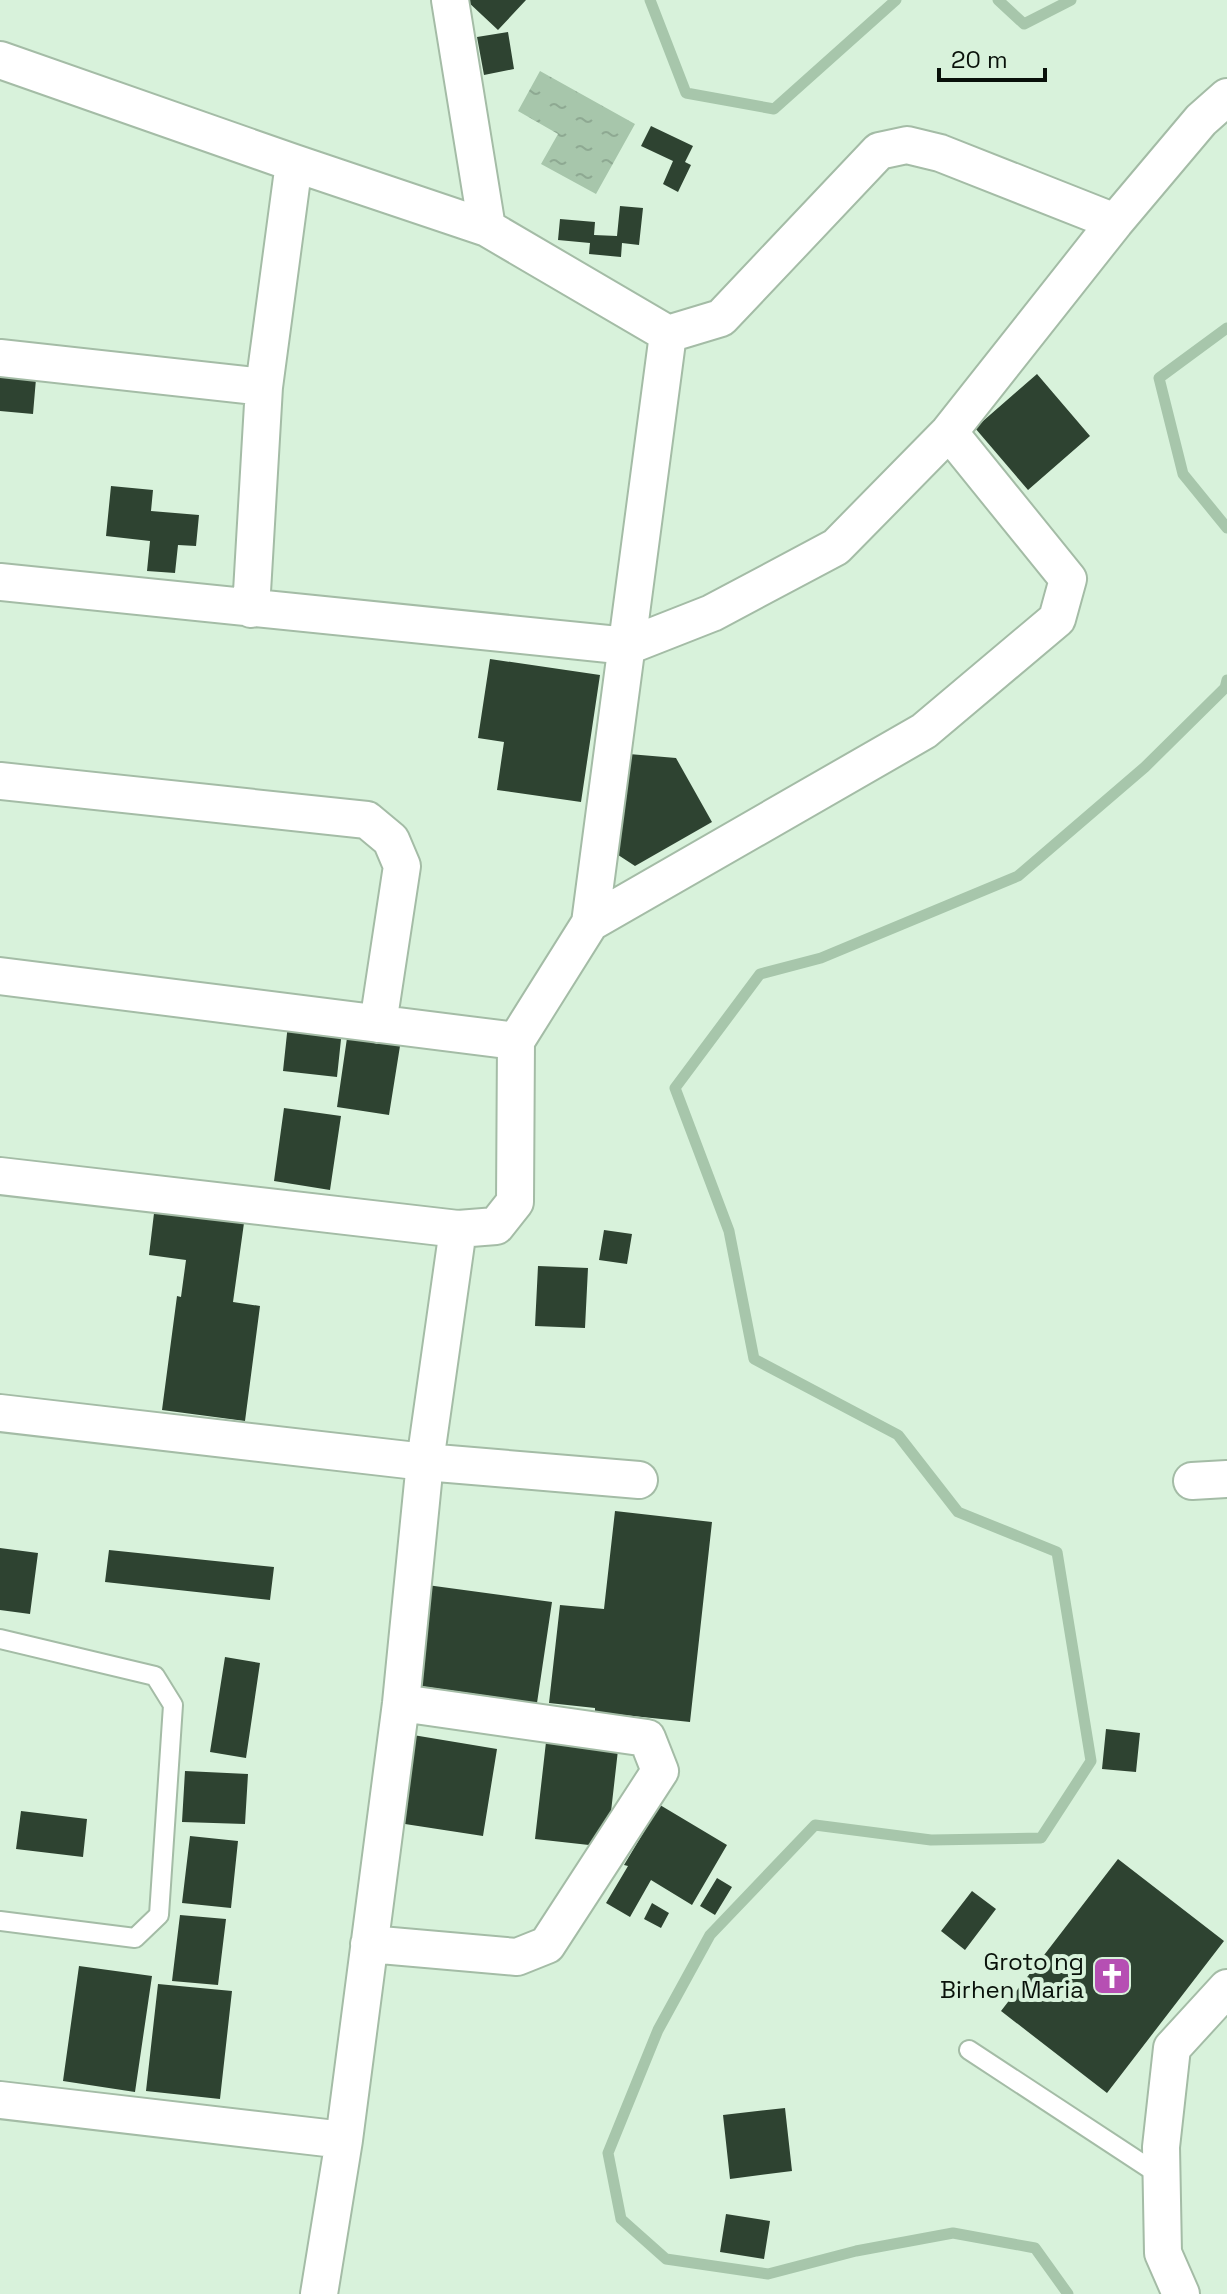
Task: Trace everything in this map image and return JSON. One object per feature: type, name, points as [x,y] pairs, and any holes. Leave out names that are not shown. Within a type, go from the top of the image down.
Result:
[{"type":"street","points":[[449,0],[487,228]]},
{"type":"street","points":[[0,60],[487,228],[668,334],[721,318],[879,151],[907,145],[940,153],[1115,222]]},
{"type":"street","points":[[0,582],[628,646],[712,613],[836,547],[949,432],[1115,222],[1201,120],[1227,97]]},
{"type":"street","points":[[251,609],[264,387],[294,163]]},
{"type":"street","points":[[0,1176],[458,1229],[496,1226],[515,1202],[516,1041],[590,923],[668,334]]},
{"type":"street","points":[[0,358],[264,387]]},
{"type":"street","points":[[590,923],[924,731],[1057,619],[1068,579],[949,432]]},
{"type":"street","points":[[0,781],[367,820],[391,840],[402,866],[378,1024]]},
{"type":"street","points":[[0,976],[516,1041]]},
{"type":"street","points":[[319,2294],[344,2140],[401,1703],[425,1462],[458,1229]]},
{"type":"street","points":[[0,1413],[425,1462],[639,1480]]},
{"type":"street","points":[[369,1944],[517,1957],[547,1945],[660,1771],[647,1738],[401,1703]]},
{"type":"street","points":[[1181,2294],[1163,2253],[1161,2147],[1172,2048],[1227,1988]]},
{"type":"street","points":[[0,2100],[344,2140]]},
{"type":"lane","points":[[0,1639],[155,1676],[173,1705],[159,1915],[135,1938],[0,1921]]},
{"type":"lane","points":[[969,2050],[1161,2176]]},
{"type":"water","points":[[540,71],[635,124],[596,194],[541,164],[558,134],[518,111]]},
{"type":"building","points":[[466,0],[526,0],[498,30]]},
{"type":"building","points":[[508,32],[514,69],[484,75],[477,37]]},
{"type":"building","points":[[651,126],[693,146],[685,162],[691,165],[678,192],[663,184],[673,161],[641,146]]},
{"type":"building","points":[[620,206],[643,208],[639,245],[622,243],[621,257],[589,254],[590,243],[558,240],[560,219],[595,222],[594,235],[617,236]]},
{"type":"building","points":[[0,364],[37,367],[33,414],[0,411]]},
{"type":"building","points":[[1037,374],[1090,436],[1028,490],[975,428]]},
{"type":"building","points":[[111,486],[153,490],[151,511],[199,515],[196,546],[178,545],[175,573],[147,571],[150,541],[106,536]]},
{"type":"building","points":[[490,659],[600,675],[581,802],[497,790],[504,742],[478,738]]},
{"type":"building","points":[[629,754],[676,758],[712,822],[635,866],[609,849]]},
{"type":"building","points":[[288,1024],[342,1030],[337,1077],[283,1071]]},
{"type":"building","points":[[347,1038],[400,1046],[389,1115],[337,1107]]},
{"type":"building","points":[[284,1108],[341,1116],[330,1190],[274,1181]]},
{"type":"building","points":[[155,1205],[244,1223],[233,1302],[260,1306],[245,1421],[162,1410],[177,1296],[181,1297],[186,1260],[149,1255]]},
{"type":"building","points":[[604,1230],[632,1234],[627,1264],[599,1260]]},
{"type":"building","points":[[538,1266],[588,1268],[585,1328],[535,1326]]},
{"type":"building","points":[[615,1511],[712,1522],[690,1722],[595,1712],[595,1708],[549,1703],[560,1605],[604,1609]]},
{"type":"building","points":[[0,1548],[38,1553],[30,1614],[0,1610]]},
{"type":"building","points":[[109,1550],[274,1567],[270,1600],[105,1582]]},
{"type":"building","points":[[427,1585],[552,1602],[537,1703],[413,1685]]},
{"type":"building","points":[[225,1657],[260,1663],[246,1758],[210,1752]]},
{"type":"building","points":[[1106,1729],[1140,1733],[1136,1772],[1102,1769]]},
{"type":"building","points":[[407,1734],[497,1749],[483,1836],[392,1822]]},
{"type":"building","points":[[546,1742],[618,1750],[607,1847],[535,1839]]},
{"type":"building","points":[[185,1771],[248,1774],[245,1824],[182,1822]]},
{"type":"building","points":[[660,1805],[727,1845],[692,1905],[651,1880],[630,1917],[606,1903],[628,1866],[624,1865]]},
{"type":"building","points":[[21,1811],[87,1819],[83,1857],[16,1849]]},
{"type":"building","points":[[190,1836],[238,1841],[231,1908],[182,1903]]},
{"type":"building","name":"Groto ng Birhen Maria","points":[[1118,1859],[1224,1941],[1107,2093],[1001,2011]]},
{"type":"building","points":[[717,1878],[732,1887],[715,1915],[700,1906]]},
{"type":"building","points":[[972,1891],[996,1909],[965,1950],[941,1931]]},
{"type":"building","points":[[652,1903],[669,1913],[661,1928],[644,1919]]},
{"type":"building","points":[[180,1915],[226,1919],[218,1985],[172,1981]]},
{"type":"building","points":[[79,1966],[152,1976],[135,2092],[63,2081]]},
{"type":"building","points":[[158,1984],[232,1991],[220,2099],[146,2091]]},
{"type":"building","points":[[785,2108],[792,2171],[730,2179],[723,2115]]},
{"type":"building","points":[[726,2214],[770,2221],[764,2259],[720,2252]]},
{"type":"waterway","points":[[650,0],[686,93],[774,109],[896,0]]},
{"type":"waterway","points":[[998,0],[1024,24],[1071,0]]},
{"type":"waterway","points":[[1227,328],[1159,378],[1183,474],[1227,528]]},
{"type":"waterway","points":[[1068,2294],[1035,2248],[953,2233],[856,2251],[768,2274],[666,2259],[621,2219],[608,2153],[658,2030],[710,1935],[815,1825],[931,1840],[1041,1838],[1091,1761],[1057,1552],[958,1512],[898,1435],[754,1359],[729,1231],[675,1088],[760,974],[821,958],[1018,876],[1145,767],[1225,688],[1227,680]]},
{"type":"place","name":"Groto ng Birhen Maria","points":[[1112,1976]]}]
